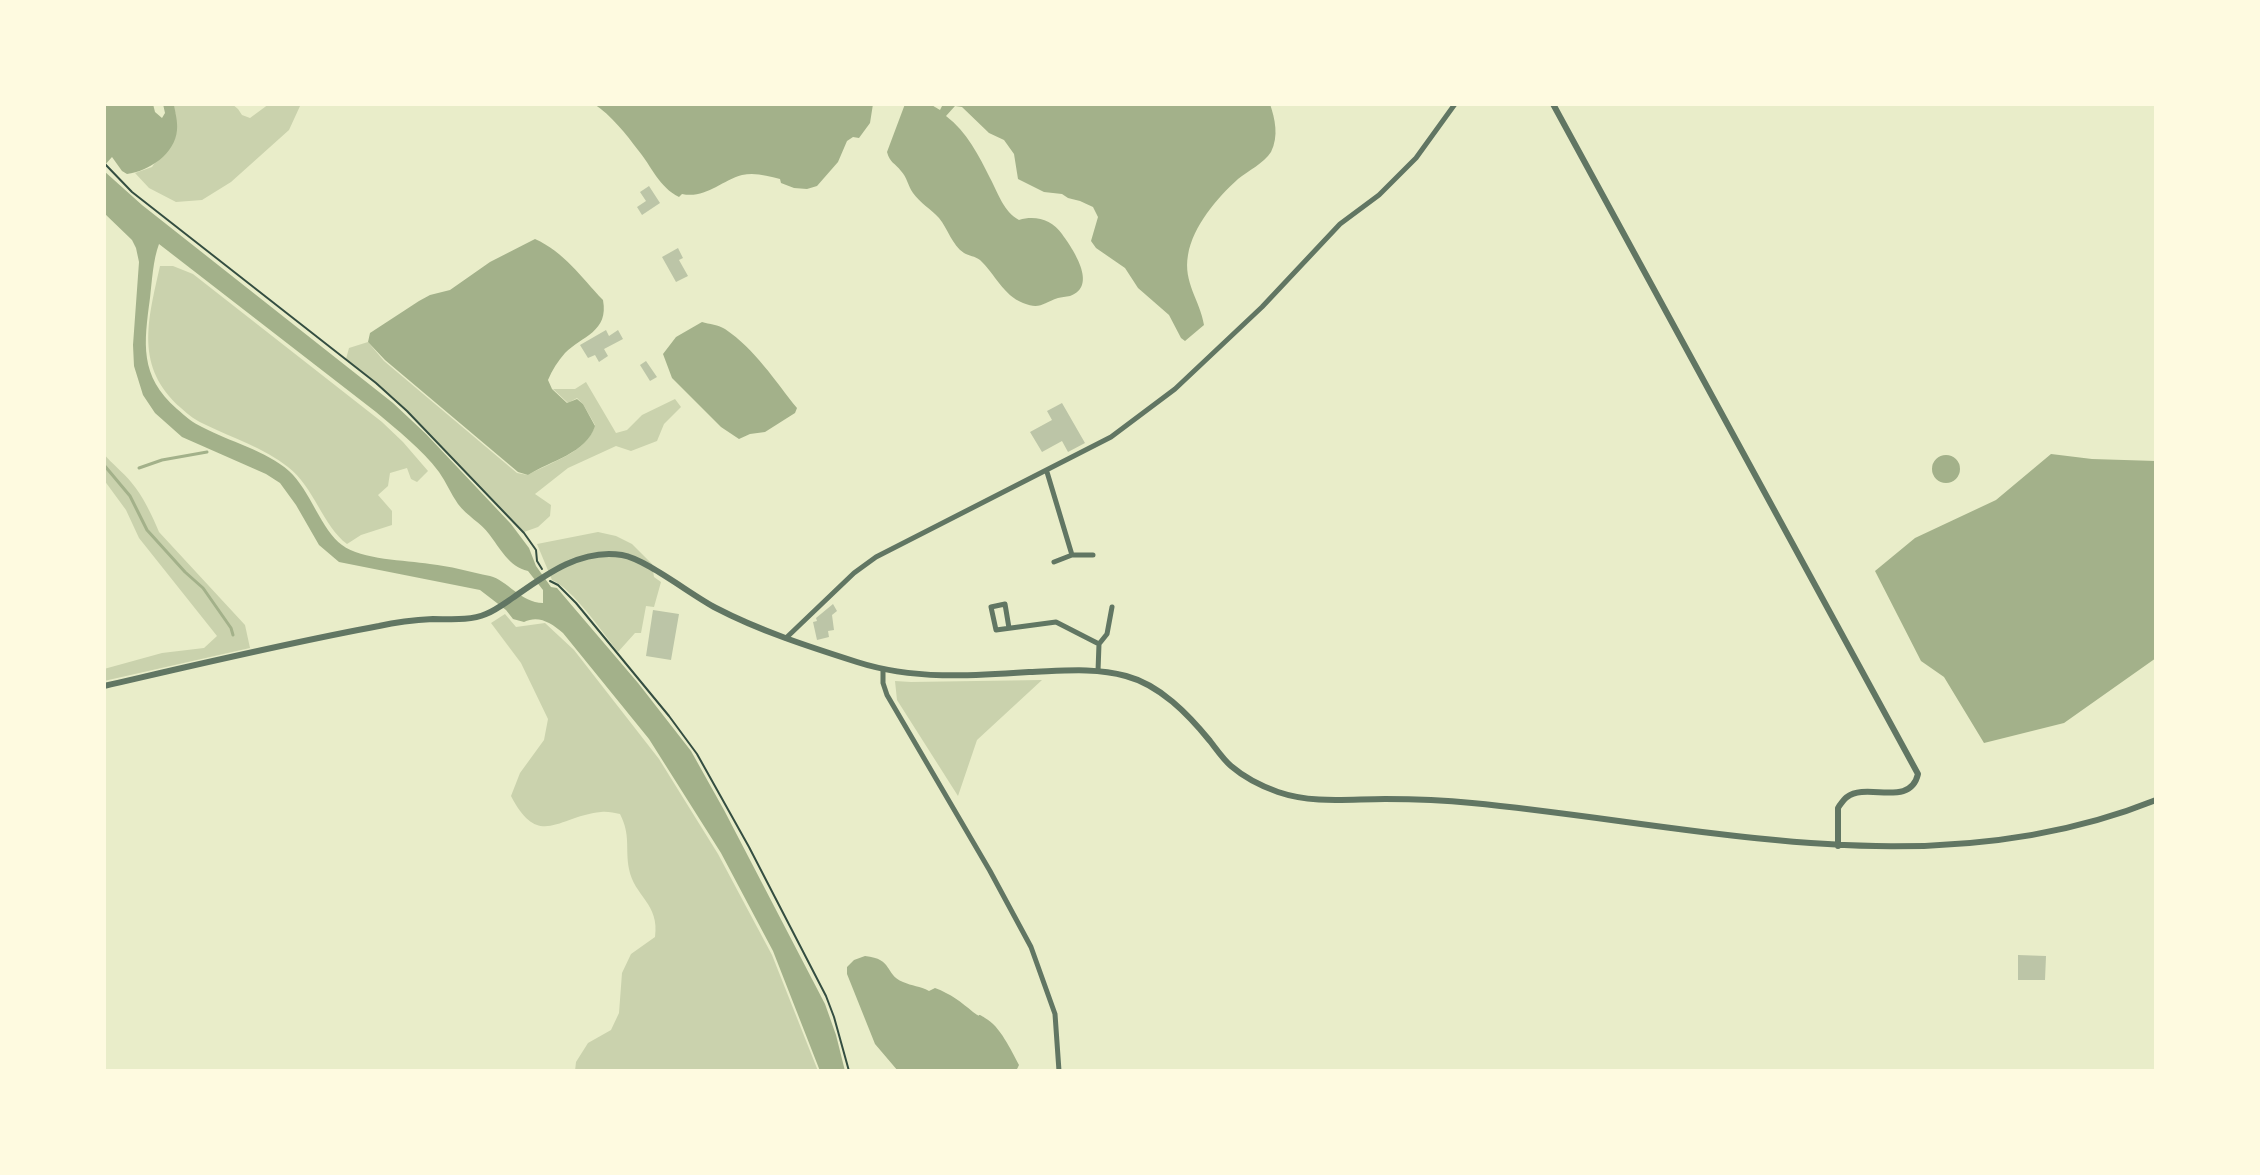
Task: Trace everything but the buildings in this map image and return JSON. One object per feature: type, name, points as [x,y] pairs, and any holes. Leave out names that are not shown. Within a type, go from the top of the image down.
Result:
[{"type":"street","points":[[786,638],[854,573],[876,557],[1111,437],[1175,389],[1262,307],[1340,224],[1379,195],[1416,158],[1455,104]]},
{"type":"street","points":[[1553,104],[1918,774],[1912,788],[1900,793],[1848,796],[1838,808],[1838,846]]},
{"type":"street","points":[[1047,472],[1072,555]]},
{"type":"street","points":[[104,686],[386,624],[477,617],[494,610],[556,568],[601,555],[627,556],[713,607],[786,638],[883,669],[954,676],[1098,671],[1139,680],[1161,693],[1193,722],[1229,764],[1248,779],[1280,793],[1305,799],[1430,799],[1543,810],[1629,824],[1784,842],[1928,847],[1979,843],[2082,826],[2156,800]]},
{"type":"street","points":[[1054,562],[1072,555],[1093,555]]},
{"type":"street","points":[[1009,628],[1005,604],[991,607],[996,630],[1056,622],[1099,644]]},
{"type":"street","points":[[1098,671],[1099,644],[1107,634],[1112,607]]},
{"type":"street","points":[[883,669],[887,695],[1031,947],[1055,1014],[1059,1071]]},
{"type":"path","points":[[105,164],[132,192],[376,383],[407,411],[524,533],[536,550],[542,570]]},
{"type":"path","points":[[551,581],[576,603],[697,754],[826,996],[849,1071]]},
{"type":"shaded area","points":[[104,104],[153,104],[155,112],[162,118],[165,113],[163,104],[174,104],[177,127],[175,139],[166,154],[152,165],[127,174],[112,157],[104,166]]},
{"type":"shaded area","points":[[174,104],[232,104],[242,115],[250,118],[269,104],[300,106],[289,130],[231,182],[202,200],[176,202],[149,188],[135,173],[152,167],[177,129]]},
{"type":"shaded area","points":[[594,104],[873,104],[870,123],[859,138],[853,137],[847,141],[838,162],[817,186],[794,188],[781,183],[780,179],[747,174],[706,192],[682,194],[679,197],[661,182],[618,125]]},
{"type":"shaded area","points":[[905,104],[930,104],[940,110],[943,104],[1270,104],[1276,134],[1271,152],[1222,195],[1195,234],[1187,265],[1204,325],[1185,341],[1169,315],[1138,288],[1125,268],[1091,241],[1098,217],[1093,207],[1062,194],[1044,192],[1018,179],[1014,154],[1004,140],[989,133],[962,107],[955,106],[946,116],[972,145],[1009,212],[1019,220],[1037,219],[1053,225],[1081,266],[1082,284],[1070,296],[1038,306],[1016,299],[1005,290],[980,260],[956,246],[939,218],[916,197],[903,173],[890,158],[887,152]]},
{"type":"shaded area","points":[[104,171],[142,205],[393,403],[511,524],[551,587],[557,588],[691,751],[825,1004],[845,1071],[820,1071],[773,951],[721,853],[649,739],[563,633],[545,621],[513,619],[480,590],[339,562],[319,545],[280,483],[182,437],[155,413],[143,395],[134,366],[139,262],[136,248],[132,240],[104,213]],"holes":[[[159,244],[376,412],[432,464],[458,504],[486,530],[510,561],[528,571],[543,590],[543,603],[521,596],[490,576],[445,566],[372,557],[350,550],[328,530],[289,471],[259,452],[199,425],[177,409],[156,384],[147,358],[148,314]]]},
{"type":"shaded area","points":[[535,239],[572,266],[603,300],[604,311],[598,326],[565,353],[548,380],[552,389],[567,403],[577,399],[583,404],[595,426],[591,435],[576,450],[528,475],[518,472],[385,360],[368,342],[370,333],[419,301],[450,290],[490,262]]},
{"type":"shaded area","points":[[160,266],[173,266],[193,274],[382,422],[403,442],[428,471],[417,482],[411,479],[407,468],[390,473],[388,486],[378,495],[392,511],[392,525],[361,535],[347,544],[331,527],[305,485],[288,467],[259,449],[196,420],[166,392],[156,376],[148,342]]},
{"type":"shaded area","points":[[702,322],[723,328],[746,346],[797,408],[795,413],[765,432],[739,439],[721,427],[672,378],[663,354],[676,337]]},
{"type":"shaded area","points":[[368,342],[384,361],[517,473],[528,475],[567,456],[591,435],[595,425],[583,404],[577,398],[568,403],[553,389],[575,389],[586,382],[616,433],[627,430],[642,415],[675,399],[681,407],[664,424],[657,441],[631,451],[616,446],[568,468],[535,494],[551,505],[550,516],[538,527],[524,532],[407,410],[346,359],[349,348]]},
{"type":"shaded area","points":[[104,454],[135,487],[159,532],[245,625],[250,648],[104,681],[104,669],[162,653],[204,648],[217,636],[139,538],[126,510],[104,480]]},
{"type":"shaded area","points":[[2051,454],[2156,461],[2156,658],[2064,723],[1984,743],[1944,677],[1921,661],[1875,571],[1915,538],[1996,500]]},
{"type":"shaded area","points":[[1946,455],[1956,459],[1960,469],[1956,479],[1946,483],[1936,479],[1932,469],[1936,459]]},
{"type":"shaded area","points":[[598,532],[632,544],[652,564],[654,577],[661,582],[654,607],[646,606],[641,633],[635,633],[618,652],[578,602],[552,580],[537,544]]},
{"type":"shaded area","points":[[505,614],[516,627],[545,623],[574,650],[659,759],[718,854],[772,955],[818,1071],[575,1071],[576,1062],[588,1043],[611,1030],[619,1013],[622,973],[631,954],[655,937],[656,926],[654,916],[629,869],[625,829],[620,814],[601,812],[540,826],[521,812],[511,796],[520,773],[544,740],[548,719],[521,663],[491,623]]},
{"type":"shaded area","points":[[1042,680],[977,740],[958,796],[897,700],[895,681],[911,682]]},
{"type":"shaded area","points":[[865,956],[885,963],[893,975],[903,982],[929,991],[935,988],[941,990],[990,1022],[1005,1039],[1019,1065],[1016,1071],[898,1071],[875,1044],[847,974],[847,967],[854,960]]},
{"type":"waterway","points":[[139,468],[162,460],[207,452]]},
{"type":"waterway","points":[[104,465],[130,496],[147,530],[203,588],[233,635]]}]
